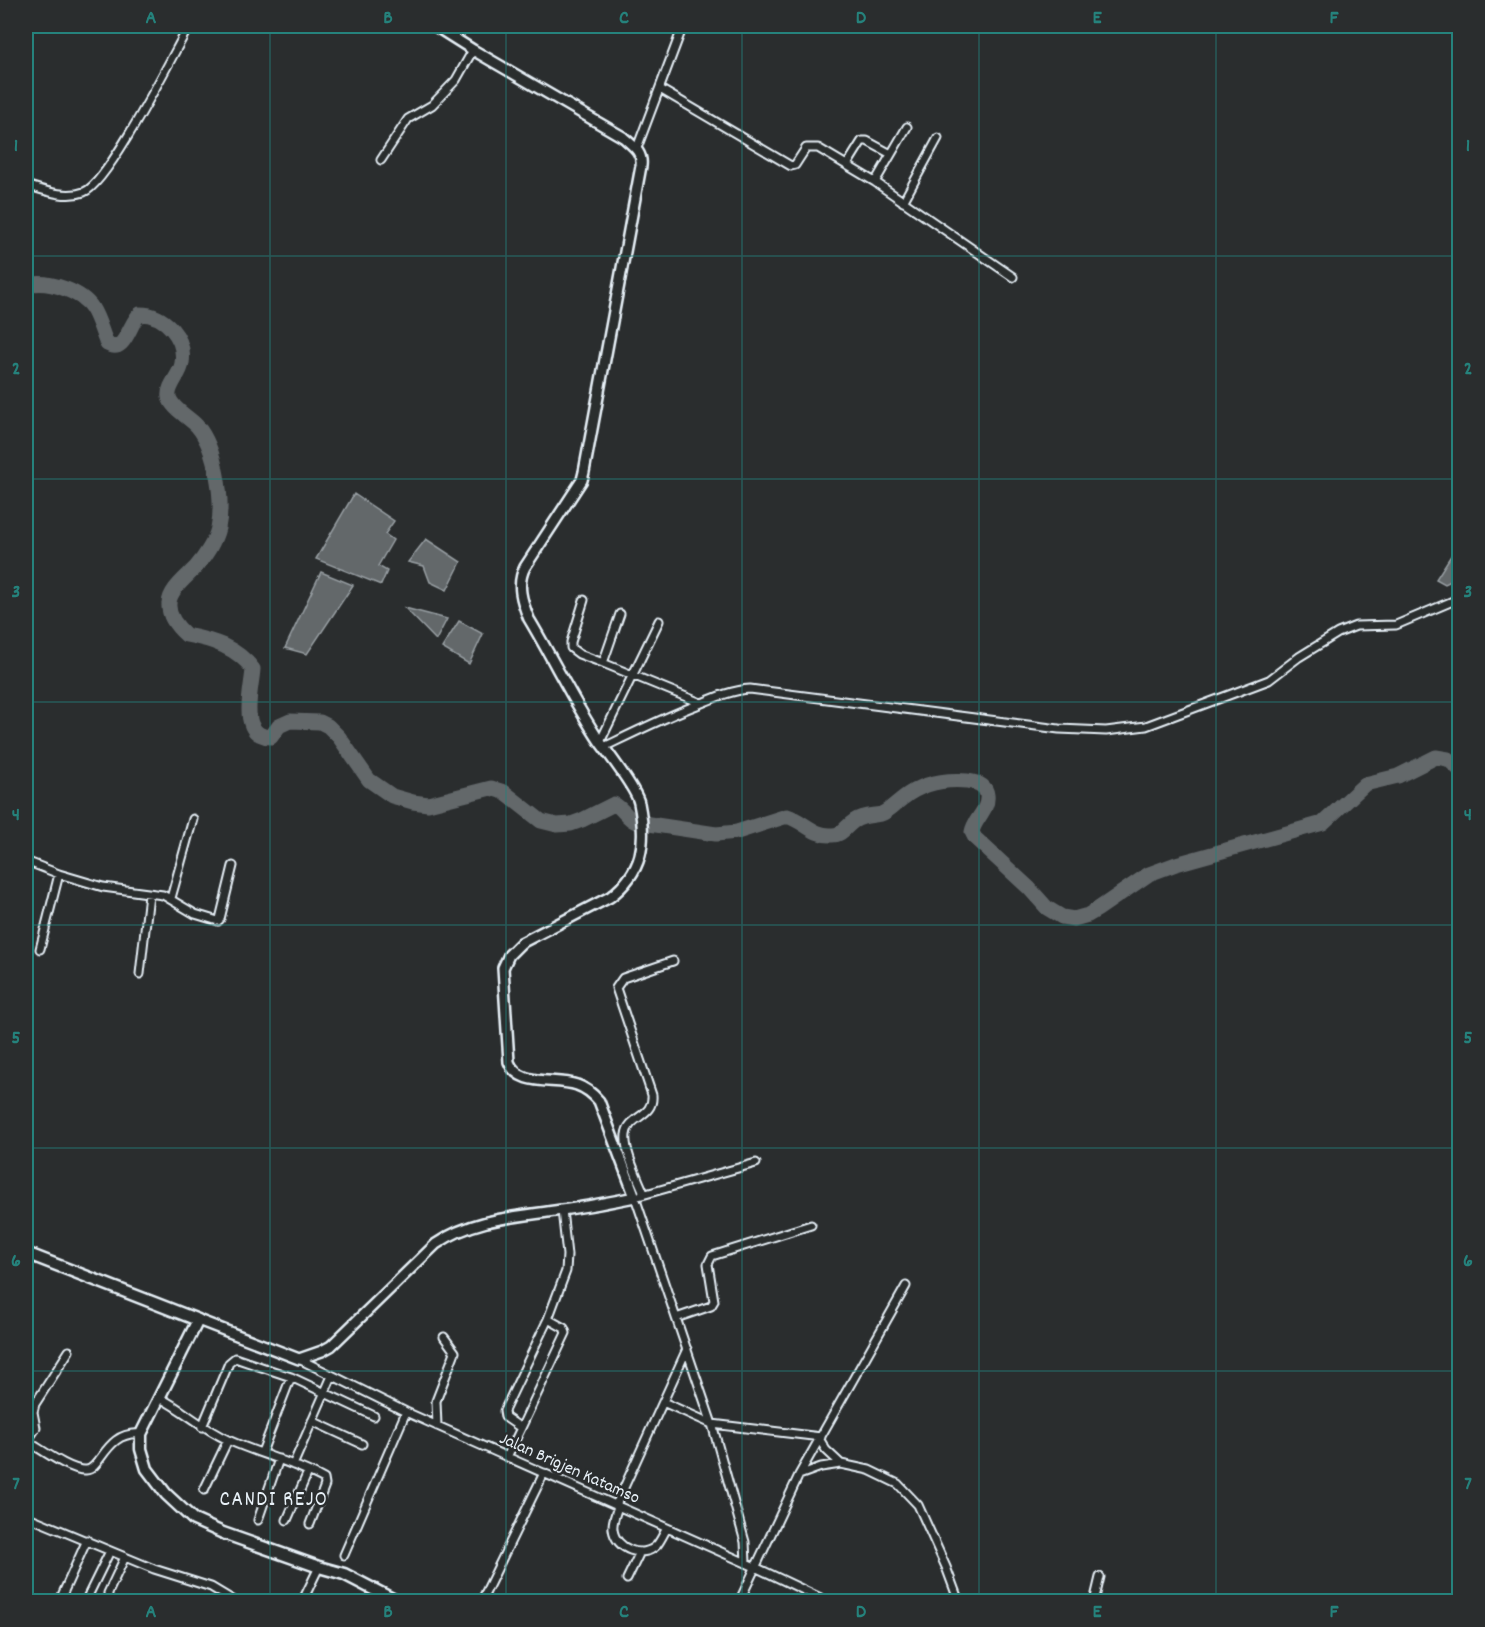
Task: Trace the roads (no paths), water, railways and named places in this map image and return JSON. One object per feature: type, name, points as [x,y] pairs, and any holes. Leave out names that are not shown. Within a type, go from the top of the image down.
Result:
[{"type":"main road","points":[[26,1252],[198,1320],[141,1434],[141,1449],[147,1469],[165,1494],[194,1520],[223,1533],[344,1574],[398,1602]]},
{"type":"street","points":[[26,185],[51,193],[69,194],[85,192],[101,179],[189,26]]},
{"type":"street","points":[[435,26],[623,137],[636,148],[641,156],[582,480],[525,567],[520,583],[524,605],[530,619],[602,744],[639,801],[643,848],[634,872],[610,897],[521,943],[509,955],[503,968],[509,1062],[512,1069],[522,1078],[575,1084],[592,1093],[599,1101],[635,1197],[712,1424],[745,1542],[746,1563]]},
{"type":"street","points":[[636,148],[683,26]]},
{"type":"street","points":[[381,160],[408,119],[432,105],[456,80],[473,50]]},
{"type":"street","points":[[660,89],[791,166],[795,165],[806,148],[818,148],[875,182],[1013,277]]},
{"type":"street","points":[[875,182],[907,127]]},
{"type":"street","points":[[903,201],[938,138]]},
{"type":"street","points":[[847,165],[862,141],[867,141],[891,154]]},
{"type":"street","points":[[602,744],[701,703],[737,690],[750,688],[1059,729],[1106,731],[1146,726],[1269,680],[1299,657],[1338,633],[1356,626],[1396,625],[1460,598]]},
{"type":"street","points":[[584,600],[570,642],[574,651],[701,703]]},
{"type":"street","points":[[603,663],[620,614]]},
{"type":"street","points":[[602,744],[659,621]]},
{"type":"street","points":[[171,898],[193,819]]},
{"type":"street","points":[[26,861],[58,874],[103,887],[163,895],[195,914],[219,921],[232,866]]},
{"type":"street","points":[[40,949],[58,874]]},
{"type":"street","points":[[140,974],[149,894]]},
{"type":"street","points":[[644,1193],[626,1146],[626,1133],[633,1122],[650,1109],[652,1095],[616,988],[623,978],[674,961]]},
{"type":"street","points":[[198,1320],[298,1359],[322,1352],[331,1346],[436,1244],[451,1234],[494,1219],[635,1197],[756,1163]]},
{"type":"street","points":[[521,1428],[505,1417],[504,1411],[548,1319],[566,1271],[567,1255],[562,1210]]},
{"type":"street","points":[[676,1318],[711,1306],[714,1301],[708,1264],[712,1257],[811,1225]]},
{"type":"street","points":[[740,1602],[799,1475],[906,1286]]},
{"type":"street","points":[[507,1457],[566,1332],[564,1328],[548,1319]]},
{"type":"street","points":[[437,1426],[436,1401],[455,1352],[444,1337]]},
{"type":"street","points":[[667,1528],[657,1544],[640,1552],[621,1545],[615,1536],[613,1521],[617,1506],[687,1349]]},
{"type":"street","points":[[69,1351],[35,1404],[33,1412],[36,1428],[26,1442],[72,1467],[88,1470],[93,1468],[110,1446],[126,1434],[141,1434]]},
{"type":"street","points":[[202,1426],[233,1358],[291,1377],[374,1416]]},
{"type":"street","name":"Jalan Brigjen Katamso","points":[[298,1359],[406,1412],[829,1602]]},
{"type":"street","points":[[293,1465],[332,1376]]},
{"type":"street","points":[[262,1452],[291,1377]]},
{"type":"street","points":[[160,1398],[228,1440],[321,1477],[326,1483],[310,1524]]},
{"type":"street","points":[[663,1402],[712,1424],[820,1438]]},
{"type":"street","points":[[344,1554],[406,1412]]},
{"type":"street","points":[[312,1421],[362,1444]]},
{"type":"street","points":[[820,1438],[826,1450],[841,1464]]},
{"type":"street","points":[[204,1490],[228,1440]]},
{"type":"street","points":[[258,1520],[279,1459]]},
{"type":"street","points":[[799,1475],[821,1467],[841,1464],[869,1470],[887,1478],[909,1495],[918,1505],[959,1602]]},
{"type":"street","points":[[287,1520],[308,1472]]},
{"type":"street","points":[[481,1602],[544,1473]]},
{"type":"street","points":[[26,1515],[154,1569],[211,1587],[236,1602]]},
{"type":"street","points":[[59,1602],[87,1540]]},
{"type":"street","points":[[85,1602],[110,1551]]},
{"type":"street","points":[[627,1579],[640,1552]]},
{"type":"street","points":[[108,1602],[108,1593],[125,1557]]},
{"type":"street","points":[[302,1602],[319,1567]]},
{"type":"street","points":[[1094,1602],[1100,1577]]},
{"type":"waterway","points":[[26,291],[32,284],[48,284],[81,297],[92,308],[107,344],[113,346],[123,341],[140,314],[158,318],[172,329],[181,345],[182,363],[170,389],[169,397],[177,409],[197,426],[204,436],[214,461],[220,503],[218,528],[212,543],[199,563],[172,594],[169,609],[172,617],[186,635],[205,639],[231,650],[253,669],[249,699],[250,720],[260,735],[271,737],[279,726],[290,721],[320,722],[328,726],[339,737],[369,780],[392,796],[428,804],[491,788],[504,792],[541,821],[557,825],[582,820],[614,804],[636,822],[716,834],[737,832],[787,816],[819,833],[836,835],[861,818],[884,813],[918,789],[934,783],[970,781],[983,786],[987,795],[986,805],[973,827],[972,832],[975,838],[1047,908],[1062,917],[1074,919],[1088,915],[1149,874],[1176,864],[1323,823],[1365,784],[1398,776],[1436,757],[1448,759],[1460,770]]},
{"type":"district","name":"CANDI REJO","points":[[274,1498]]}]
